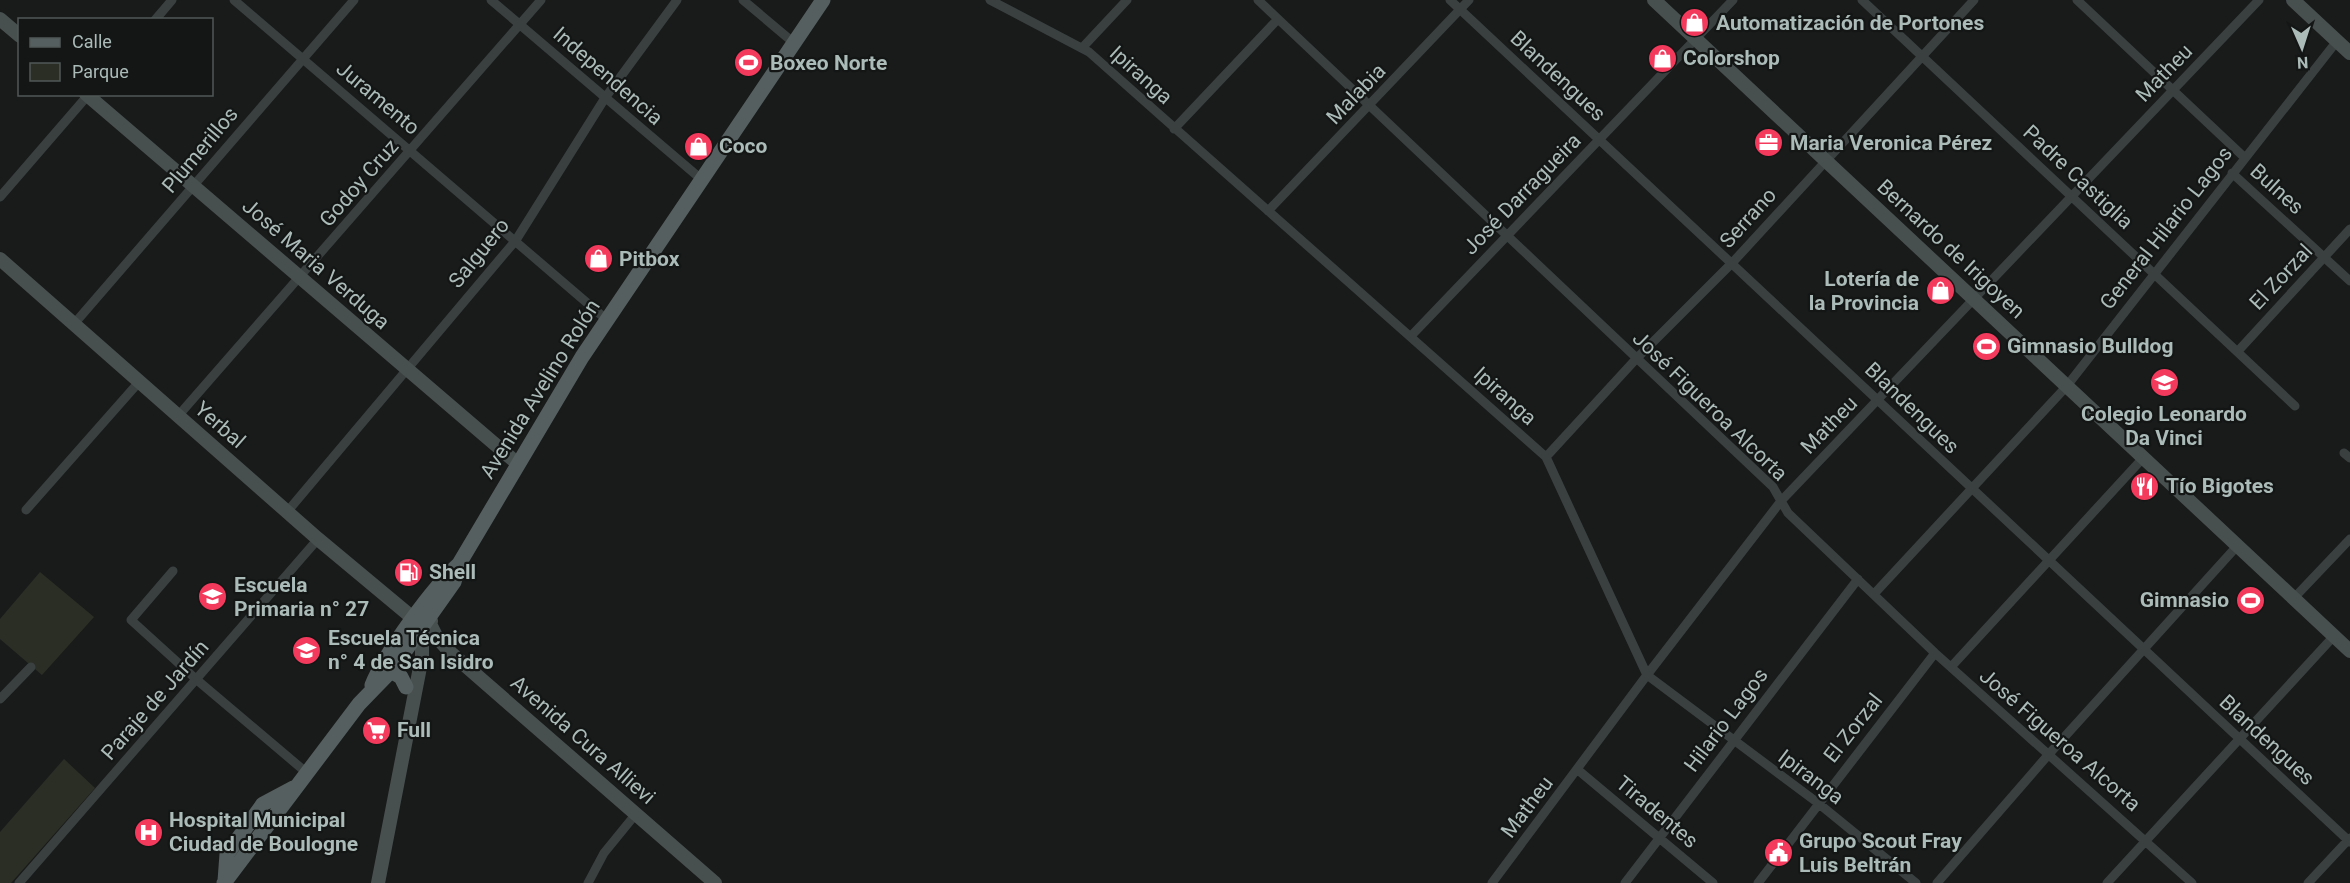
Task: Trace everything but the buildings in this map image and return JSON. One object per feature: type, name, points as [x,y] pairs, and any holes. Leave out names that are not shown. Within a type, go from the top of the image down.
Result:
[{"type":"main road","name":"Avenida Avelino Rolón","points":[[226,882],[370,690],[391,671],[454,582],[459,564],[607,320],[823,0]]},
{"type":"main road","name":"Avenida Avelino Rolón","points":[[370,690],[379,668],[444,576],[459,564]]},
{"type":"main road","points":[[391,671],[401,676],[406,687]]},
{"type":"street","points":[[156,18],[171,0]]},
{"type":"street","name":"Juramento","points":[[234,0],[607,320]]},
{"type":"street","name":"Plumerillos","points":[[74,324],[354,0]]},
{"type":"street","name":"Independencia","points":[[491,0],[701,179]]},
{"type":"street","name":"Godoy Cruz","points":[[178,416],[302,277],[541,0]]},
{"type":"street","name":"Salguero","points":[[287,512],[516,240],[605,98],[677,0]]},
{"type":"street","points":[[743,0],[794,43]]},
{"type":"street","name":"Ipiranga","points":[[990,0],[1082,48],[1546,457],[1647,675],[1818,803],[1916,883]]},
{"type":"street","points":[[1082,48],[1127,0]]},
{"type":"street","name":"José Figueroa Alcorta","points":[[1258,0],[1773,487],[1788,513],[1935,653],[2192,883]]},
{"type":"street","name":"Blandengues","points":[[1450,0],[1732,262],[2048,562],[2349,840]]},
{"type":"street","name":"Malabia","points":[[1268,211],[1469,0]]},
{"type":"street","name":"Bernardo de Irigoyen","points":[[1654,0],[2350,651]]},
{"type":"street","name":"José Darragueira","points":[[1411,336],[1734,0]]},
{"type":"street","name":"Padre Castiglia","points":[[1862,0],[2239,350],[2282,399],[2295,406]]},
{"type":"street","name":"Serrano","points":[[1546,457],[1636,359],[1732,262],[1974,0]]},
{"type":"street","name":"Bulnes","points":[[2077,0],[2244,157]]},
{"type":"street","name":"Matheu","points":[[1496,881],[1647,675],[1781,501],[2259,0]]},
{"type":"street","points":[[2293,0],[2350,53]]},
{"type":"street","points":[[0,19],[18,34]]},
{"type":"street","points":[[1174,129],[1278,19]]},
{"type":"street","name":"General Hilario Lagos","points":[[1874,594],[2067,387],[2154,272],[2337,41]]},
{"type":"street","points":[[0,197],[87,96]]},
{"type":"street","name":"José Maria Verduga","points":[[89,96],[518,464]]},
{"type":"street","name":"Bulnes","points":[[2232,173],[2350,281]]},
{"type":"street","name":"El Zorzal","points":[[2239,350],[2350,229]]},
{"type":"street","name":"Yerbal","points":[[0,259],[318,539],[414,619]]},
{"type":"street","points":[[26,510],[139,382]]},
{"type":"street","points":[[1951,667],[2143,458]]},
{"type":"street","name":"Paraje de Jardín","points":[[19,883],[318,539]]},
{"type":"street","points":[[2293,599],[2350,539]]},
{"type":"street","points":[[1937,883],[2049,754],[2238,545]]},
{"type":"street","points":[[173,571],[131,620],[197,680],[307,772]]},
{"type":"street","name":"Hilario Lagos","points":[[1625,883],[1858,579]]},
{"type":"street","points":[[369,883],[411,661],[422,642],[436,608]]},
{"type":"street","name":"Avenida Cura Allievi","points":[[430,624],[440,641],[451,653],[715,883]]},
{"type":"street","points":[[2107,883],[2334,636]]},
{"type":"street","points":[[422,642],[431,638],[440,641]]},
{"type":"street","points":[[378,883],[422,657],[422,642]]},
{"type":"street","points":[[422,657],[433,649],[446,650],[451,653]]},
{"type":"street","name":"El Zorzal","points":[[1758,883],[1935,653]]},
{"type":"street","points":[[0,699],[31,667]]},
{"type":"street","name":"Tiradentes","points":[[1578,770],[1713,883]]},
{"type":"street","points":[[588,883],[609,846],[635,815]]},
{"type":"street","points":[[2308,883],[2349,840]]},
{"type":"green space","points":[[40,572],[94,617],[42,675],[0,639],[0,619]]},
{"type":"green space","points":[[64,759],[95,788],[11,883],[0,883],[0,832]]},
{"type":"place","name":"Automatización de Portones","points":[[1695,23]]},
{"type":"place","name":"Colorshop","points":[[1662,58]]},
{"type":"place","name":"Boxeo Norte","points":[[749,63]]},
{"type":"place","name":"Maria Veronica Pérez","points":[[1769,143]]},
{"type":"place","name":"Coco","points":[[698,146]]},
{"type":"place","name":"Pitbox","points":[[598,259]]},
{"type":"place","name":"Lotería de la Provincia","points":[[1940,291]]},
{"type":"place","name":"Gimnasio Bulldog","points":[[1986,346]]},
{"type":"place","name":"Colegio Leonardo Da Vinci","points":[[2164,383]]},
{"type":"place","name":"Tío Bigotes","points":[[2145,486]]},
{"type":"place","name":"Shell","points":[[408,572]]},
{"type":"place","name":"Escuela Primaria n° 27","points":[[213,597]]},
{"type":"place","name":"Gimnasio","points":[[2250,600]]},
{"type":"place","name":"Escuela Técnica n° 4 de San Isidro","points":[[307,650]]},
{"type":"place","name":"Full","points":[[376,730]]},
{"type":"place","name":"Hospital Municipal Ciudad de Boulogne","points":[[148,832]]},
{"type":"place","name":"Grupo Scout Fray Luis Beltrán","points":[[1778,853]]}]
